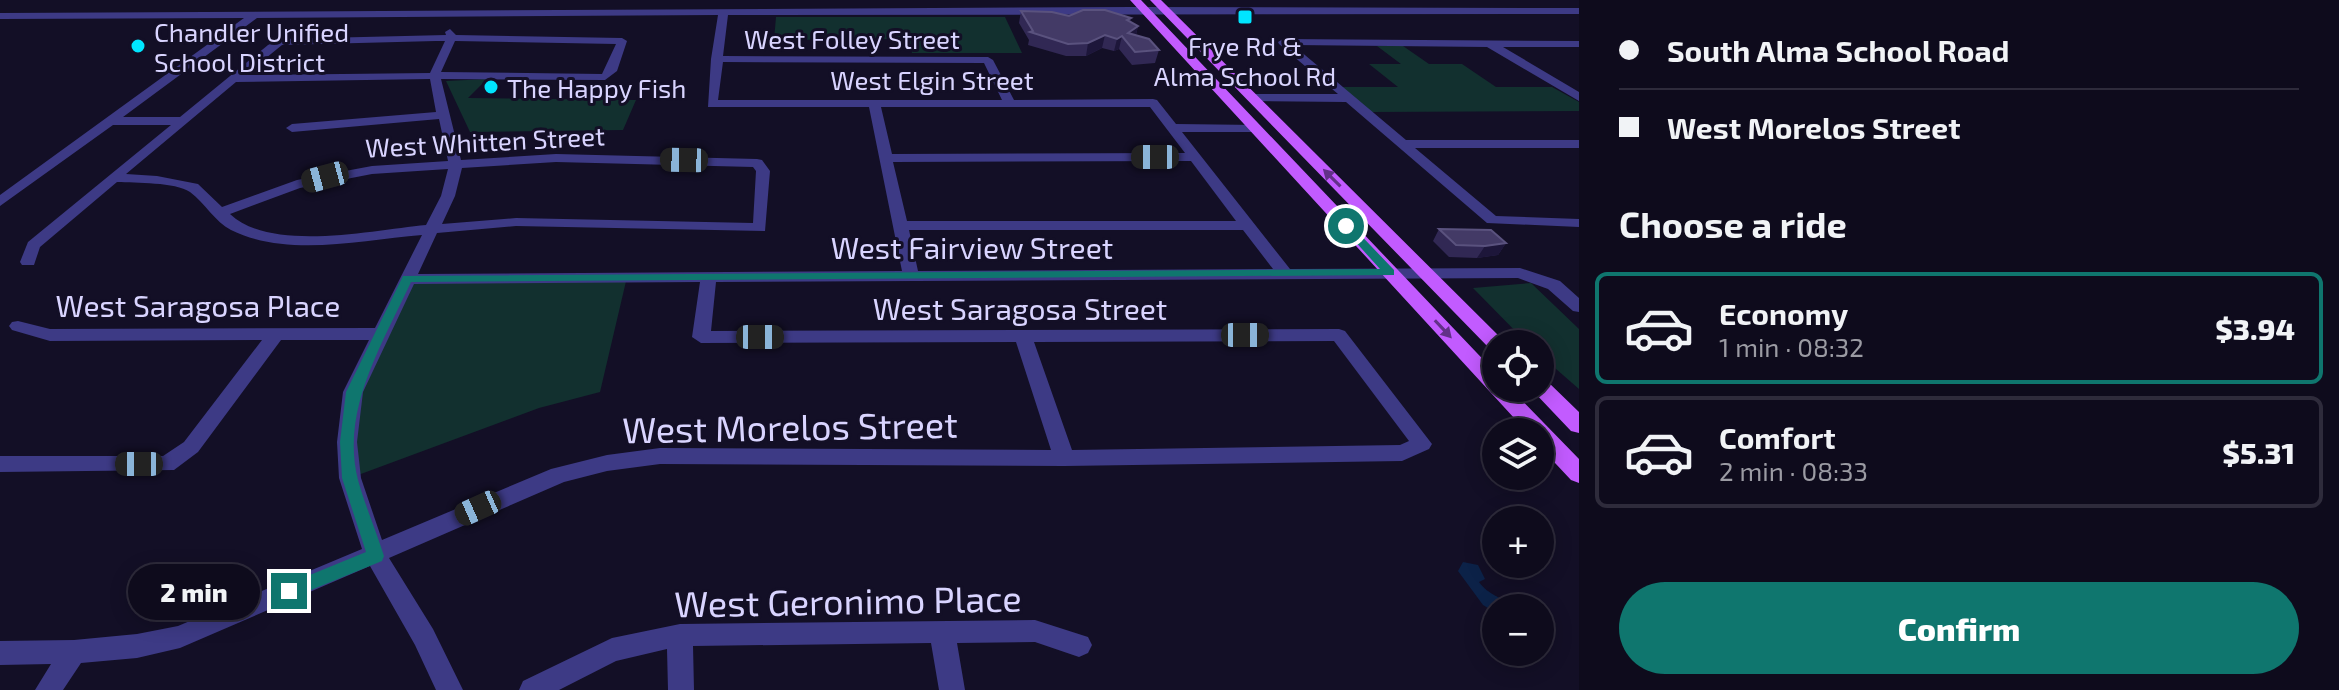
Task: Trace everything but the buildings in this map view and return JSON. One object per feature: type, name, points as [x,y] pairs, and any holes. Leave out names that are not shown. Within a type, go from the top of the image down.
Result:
[{"type":"main road","points":[[1135,0],[1482,371]]},
{"type":"main road","points":[[1155,0],[1483,330]]},
{"type":"main road","points":[[1554,400],[1579,425]]},
{"type":"main road","points":[[1511,402],[1527,418]]},
{"type":"main road","points":[[1554,447],[1579,474]]},
{"type":"street","points":[[361,14],[376,0]]},
{"type":"street","points":[[933,0],[938,13]]},
{"type":"street","points":[[0,16],[1579,11]]},
{"type":"street","points":[[1339,12],[1356,24]]},
{"type":"street","points":[[716,59],[723,13]]},
{"type":"street","points":[[450,690],[424,637],[376,556],[350,478],[347,442],[353,392],[448,196],[455,164],[434,76],[438,60],[452,38],[462,33],[471,14]]},
{"type":"street","points":[[0,202],[254,15]]},
{"type":"street","points":[[1366,31],[1381,41]]},
{"type":"street","points":[[28,262],[33,245],[232,79],[280,42],[452,38],[622,41],[611,71],[605,77],[232,79]]},
{"type":"street","points":[[1486,41],[1579,97]]},
{"type":"street","points":[[1579,44],[1283,42],[1492,220],[1579,223]]},
{"type":"street","name":"West Folley Street","points":[[716,59],[988,60],[1010,103]]},
{"type":"street","name":"West Elgin Street","points":[[716,59],[712,104],[1153,103],[1173,128]]},
{"type":"street","points":[[1556,83],[1579,83]]},
{"type":"street","points":[[1253,98],[1347,98]]},
{"type":"street","points":[[874,103],[911,275]]},
{"type":"street","points":[[292,128],[442,115]]},
{"type":"street","points":[[115,118],[185,118]]},
{"type":"street","points":[[1173,128],[1254,128]]},
{"type":"street","points":[[1173,128],[1285,274]]},
{"type":"street","points":[[1401,144],[1579,144]]},
{"type":"street","points":[[885,158],[1194,157]]},
{"type":"street","name":"West Whitten Street","points":[[222,212],[325,177],[455,164],[556,158],[757,163],[763,171],[760,228],[516,222],[431,229]]},
{"type":"street","points":[[113,178],[139,178],[193,187],[234,226],[265,237],[301,241],[431,229]]},
{"type":"street","points":[[900,226],[1248,225]]},
{"type":"street","points":[[214,232],[234,226]]},
{"type":"street","name":"West Fairview Street","points":[[407,279],[1520,273],[1554,285],[1579,307]]},
{"type":"street","name":"West Saragosa Street","points":[[709,276],[701,337],[1339,335],[1422,444]]},
{"type":"street","name":"West Saragosa Place","points":[[18,326],[50,335],[379,334]]},
{"type":"street","points":[[0,464],[167,464],[191,447],[276,334]]},
{"type":"street","points":[[1023,335],[1064,458]]},
{"type":"street","name":"West Morelos Street","points":[[0,653],[74,652],[137,646],[180,637],[376,556],[559,475],[607,463],[660,456],[1064,458],[1402,453],[1422,444]]},
{"type":"street","points":[[942,631],[952,690]]},
{"type":"street","name":"West Geronimo Place","points":[[532,690],[612,650],[680,635],[1035,631],[1079,645]]},
{"type":"street","points":[[680,635],[681,690]]},
{"type":"street","points":[[48,690],[74,652]]},
{"type":"green space","points":[[776,17],[1005,17],[1022,53],[912,53],[908,39],[774,40]]},
{"type":"green space","points":[[1377,46],[1403,46],[1429,64],[1462,64],[1496,87],[1552,87],[1579,102],[1579,111],[1371,112],[1342,87],[1398,87],[1369,64],[1401,64]]},
{"type":"green space","points":[[487,79],[468,98],[636,100],[623,130],[470,132],[446,81]]},
{"type":"green space","points":[[627,277],[600,392],[539,408],[350,478],[353,392],[407,279]]},
{"type":"green space","points":[[1531,283],[1579,329],[1579,389],[1554,367],[1554,330],[1514,330],[1473,288]]},
{"type":"water","points":[[1463,562],[1478,565],[1485,579],[1479,582],[1493,594],[1482,594],[1482,604],[1458,571]]},
{"type":"place","name":"Frye Rd & Alma School Rd","points":[[1245,17]]},
{"type":"place","name":"Chandler Unified School District","points":[[138,46]]},
{"type":"place","name":"The Happy Fish","points":[[491,87]]},
{"type":"route","points":[[289,591],[376,556],[350,478],[347,442],[353,392],[407,279],[1390,272],[1346,226]]}]
